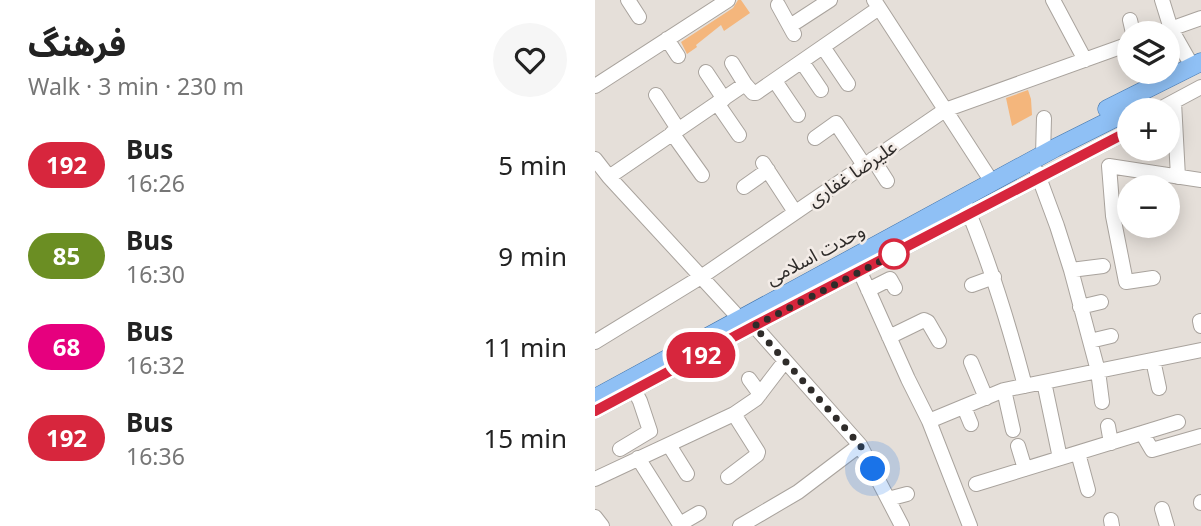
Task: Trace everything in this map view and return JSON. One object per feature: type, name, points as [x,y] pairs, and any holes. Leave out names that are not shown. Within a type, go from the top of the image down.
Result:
[{"type":"main road","name":"وحدت اسلامی","points":[[1149,98],[1198,67]]},
{"type":"main road","name":"وحدت اسلامی","points":[[1044,155],[1076,124],[1198,67]]},
{"type":"main road","name":"وحدت اسلامی","points":[[595,398],[632,385],[746,321],[967,206],[992,182],[1117,117]]},
{"type":"street","points":[[628,0],[639,17]]},
{"type":"street","points":[[595,86],[729,0]]},
{"type":"street","points":[[778,5],[792,30],[830,0]]},
{"type":"street","points":[[1162,0],[1164,21]]},
{"type":"street","points":[[1058,1],[1085,60]]},
{"type":"street","points":[[731,63],[749,89],[756,93],[823,47],[876,4],[992,182]]},
{"type":"street","points":[[1180,26],[1201,18]]},
{"type":"street","points":[[667,40],[678,56]]},
{"type":"street","points":[[823,47],[848,84]]},
{"type":"street","points":[[1180,47],[1198,67]]},
{"type":"street","name":"علیرضا غفاری","points":[[595,342],[701,277],[945,110],[1117,48]]},
{"type":"street","points":[[802,62],[821,90]]},
{"type":"street","points":[[706,72],[740,135]]},
{"type":"street","points":[[775,81],[799,115]]},
{"type":"street","points":[[608,177],[720,101],[749,89]]},
{"type":"street","points":[[1180,102],[1201,90]]},
{"type":"street","points":[[656,95],[702,175]]},
{"type":"street","points":[[1044,118],[1044,155],[1039,178],[1071,270],[1098,371],[1103,402]]},
{"type":"street","points":[[815,138],[836,123],[887,181]]},
{"type":"street","points":[[1100,141],[1117,133]]},
{"type":"street","points":[[1025,386],[994,277],[967,206],[1039,178],[1117,135]]},
{"type":"street","points":[[595,159],[608,177],[701,277],[785,361],[860,445],[902,526]]},
{"type":"street","points":[[1117,236],[1109,166],[1165,175]]},
{"type":"street","points":[[744,187],[766,167],[795,212]]},
{"type":"street","points":[[1180,177],[1201,180]]},
{"type":"street","points":[[1117,238],[1126,282],[1153,278]]},
{"type":"street","points":[[857,265],[929,421],[970,526]]},
{"type":"street","points":[[1071,270],[1103,266]]},
{"type":"street","points":[[972,285],[994,277]]},
{"type":"street","points":[[868,290],[890,279],[895,288]]},
{"type":"street","points":[[1080,307],[1101,302]]},
{"type":"street","points":[[889,337],[924,320],[939,341]]},
{"type":"street","points":[[1090,341],[1111,336]]},
{"type":"street","points":[[929,421],[1004,390],[1201,350]]},
{"type":"street","points":[[1153,360],[1159,388]]},
{"type":"street","points":[[595,479],[734,414],[756,399],[785,361]]},
{"type":"street","points":[[971,362],[986,398]]},
{"type":"street","points":[[749,379],[760,394]]},
{"type":"street","points":[[1044,382],[1060,458]]},
{"type":"street","points":[[595,411],[632,385],[650,430],[620,449]]},
{"type":"street","points":[[1004,390],[1013,430]]},
{"type":"street","points":[[964,407],[971,424]]},
{"type":"street","points":[[728,477],[758,452],[734,414]]},
{"type":"street","points":[[976,484],[1178,422]]},
{"type":"street","points":[[1108,426],[1111,443]]},
{"type":"street","points":[[1142,433],[1151,450],[1200,441]]},
{"type":"street","points":[[669,445],[687,474]]},
{"type":"street","points":[[740,526],[798,492],[860,445]]},
{"type":"street","points":[[1018,446],[1025,469]]},
{"type":"street","points":[[1078,453],[1088,490]]},
{"type":"street","points":[[638,458],[681,525],[699,513]]},
{"type":"street","points":[[888,499],[907,494]]},
{"type":"street","points":[[1162,509],[1167,526]]},
{"type":"street","points":[[595,517],[602,526]]},
{"type":"building","points":[[738,0],[741,0],[750,13],[724,31],[721,25],[687,54],[681,42],[733,8]]},
{"type":"building","points":[[1028,90],[1032,115],[1012,126],[1006,98]]},
{"type":"bus line","name":"192","points":[[595,411],[1117,137]]},
{"type":"route","points":[[873,469],[860,445],[754,326],[904,249],[894,254]]}]
